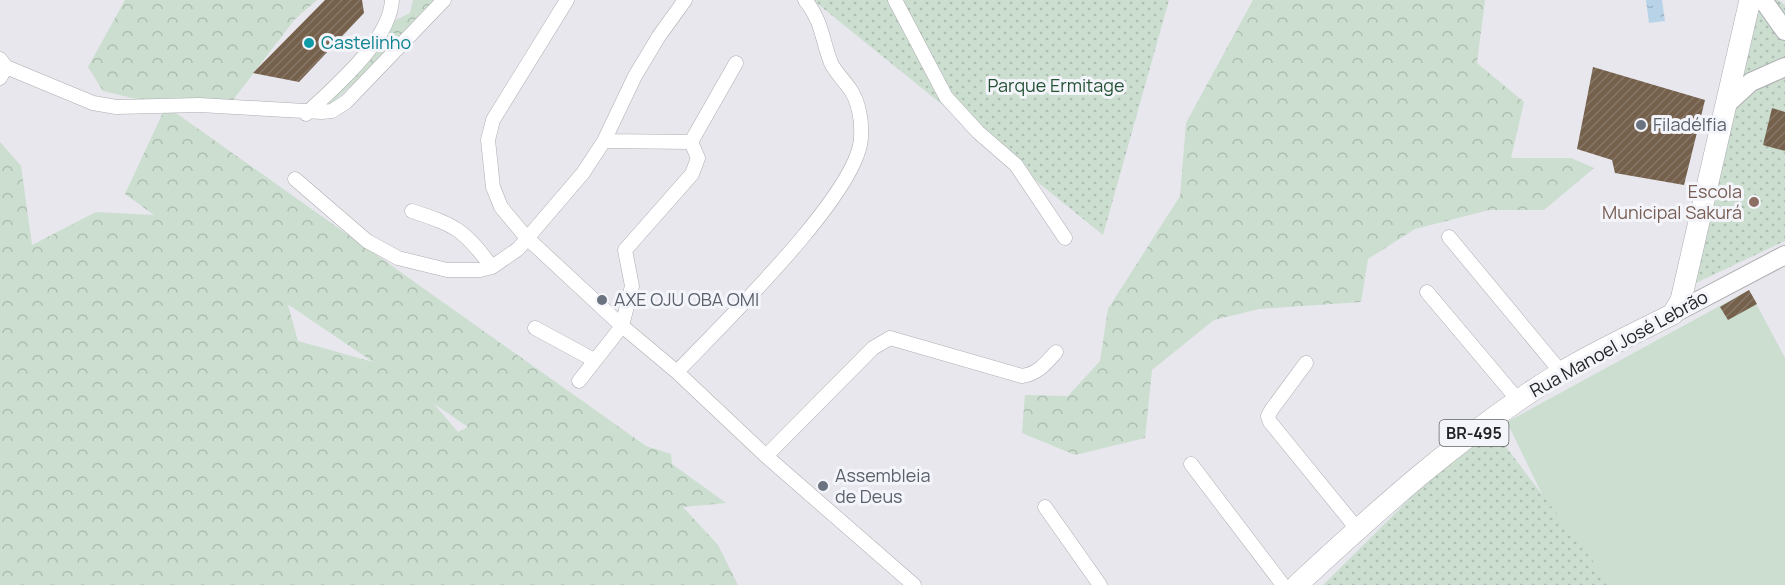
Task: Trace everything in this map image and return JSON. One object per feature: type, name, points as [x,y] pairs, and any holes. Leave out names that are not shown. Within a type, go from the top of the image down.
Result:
[{"type":"main road","points":[[1673,314],[1681,300],[1750,0]]},
{"type":"main road","name":"Rua Manoel José Lebrão","points":[[1297,585],[1425,470],[1518,400],[1561,372],[1673,314]]},
{"type":"street","points":[[306,114],[337,84],[378,37],[386,25],[392,0]]},
{"type":"street","points":[[2,68],[93,103],[116,107],[219,106],[306,114],[332,111],[346,102],[444,0]]},
{"type":"street","points":[[567,0],[493,120],[488,140],[493,187],[501,207],[526,237],[622,326],[677,372],[766,456],[914,585]]},
{"type":"street","points":[[295,179],[367,241],[398,258],[447,270],[480,270],[492,267],[512,255],[583,173],[604,141],[635,76],[659,36],[686,0]]},
{"type":"street","points":[[677,372],[816,223],[846,178],[857,156],[861,136],[855,99],[832,66],[823,30],[806,0]]},
{"type":"street","points":[[895,0],[946,97],[978,132],[1016,165],[1065,238]]},
{"type":"street","points":[[1763,0],[1785,31]]},
{"type":"street","points":[[579,381],[622,326],[632,286],[625,250],[692,174],[698,158],[692,142],[736,63]]},
{"type":"street","points":[[1726,105],[1751,82],[1785,67]]},
{"type":"street","points":[[604,141],[692,142]]},
{"type":"street","points":[[412,211],[453,225],[469,238],[492,267]]},
{"type":"street","points":[[1449,237],[1561,372]]},
{"type":"street","name":"Rua Manoel José Lebrão","points":[[1673,314],[1785,255]]},
{"type":"street","points":[[1427,292],[1518,400]]},
{"type":"street","points":[[535,328],[594,360]]},
{"type":"street","points":[[766,456],[873,348],[890,338],[1022,376],[1032,374],[1041,368],[1056,352]]},
{"type":"street","points":[[1306,363],[1268,416],[1270,422],[1358,530]]},
{"type":"street","points":[[1191,464],[1283,585]]},
{"type":"street","points":[[1045,507],[1100,585]]},
{"type":"green space","points":[[125,0],[317,0],[295,19],[233,100],[161,105],[103,91],[88,67]]},
{"type":"green space","points":[[413,0],[444,0],[322,112],[386,25],[410,13]]},
{"type":"green space","name":"Parque Ermitage","points":[[813,0],[1169,0],[1103,235]]},
{"type":"green space","points":[[1253,0],[1485,0],[1477,63],[1524,102],[1511,158],[1571,158],[1594,168],[1544,210],[1489,210],[1415,229],[1368,259],[1361,302],[1259,309],[1214,320],[1152,370],[1145,438],[1075,455],[1022,433],[1025,395],[1068,396],[1100,361],[1108,309],[1180,196],[1186,123]]},
{"type":"green space","points":[[1740,0],[1778,0],[1785,5],[1785,241],[1683,289]]},
{"type":"green space","points":[[166,106],[646,446],[671,454],[672,464],[726,503],[683,507],[718,545],[738,585],[0,585],[0,142],[21,166],[32,245],[96,212],[154,215],[125,194]],"holes":[[[289,305],[373,362],[298,341]],[[433,403],[468,427],[458,432]]]},
{"type":"green space","points":[[1749,290],[1785,358],[1785,585],[1586,585],[1507,422]]},
{"type":"green space","points":[[1487,422],[1611,585],[1323,585]]},
{"type":"water","points":[[1646,0],[1662,0],[1665,21],[1649,23]]},
{"type":"building","name":"Castelinho","points":[[325,0],[362,0],[364,13],[299,82],[253,73]]},
{"type":"building","name":"Filadélfia","points":[[1593,67],[1705,100],[1684,185],[1615,173],[1612,160],[1577,149]]},
{"type":"building","points":[[1772,108],[1785,112],[1785,151],[1763,145]]},
{"type":"building","points":[[1749,290],[1757,304],[1728,320],[1720,307]]},
{"type":"place","name":"Castelinho","points":[[309,43]]},
{"type":"place","name":"Filadélfia","points":[[1641,125]]},
{"type":"place","name":"Escola Municipal Sakurá","points":[[1754,202]]},
{"type":"place","name":"AXE OJU OBA OMI","points":[[602,300]]},
{"type":"place","name":"Assembleia de Deus","points":[[823,486]]}]
